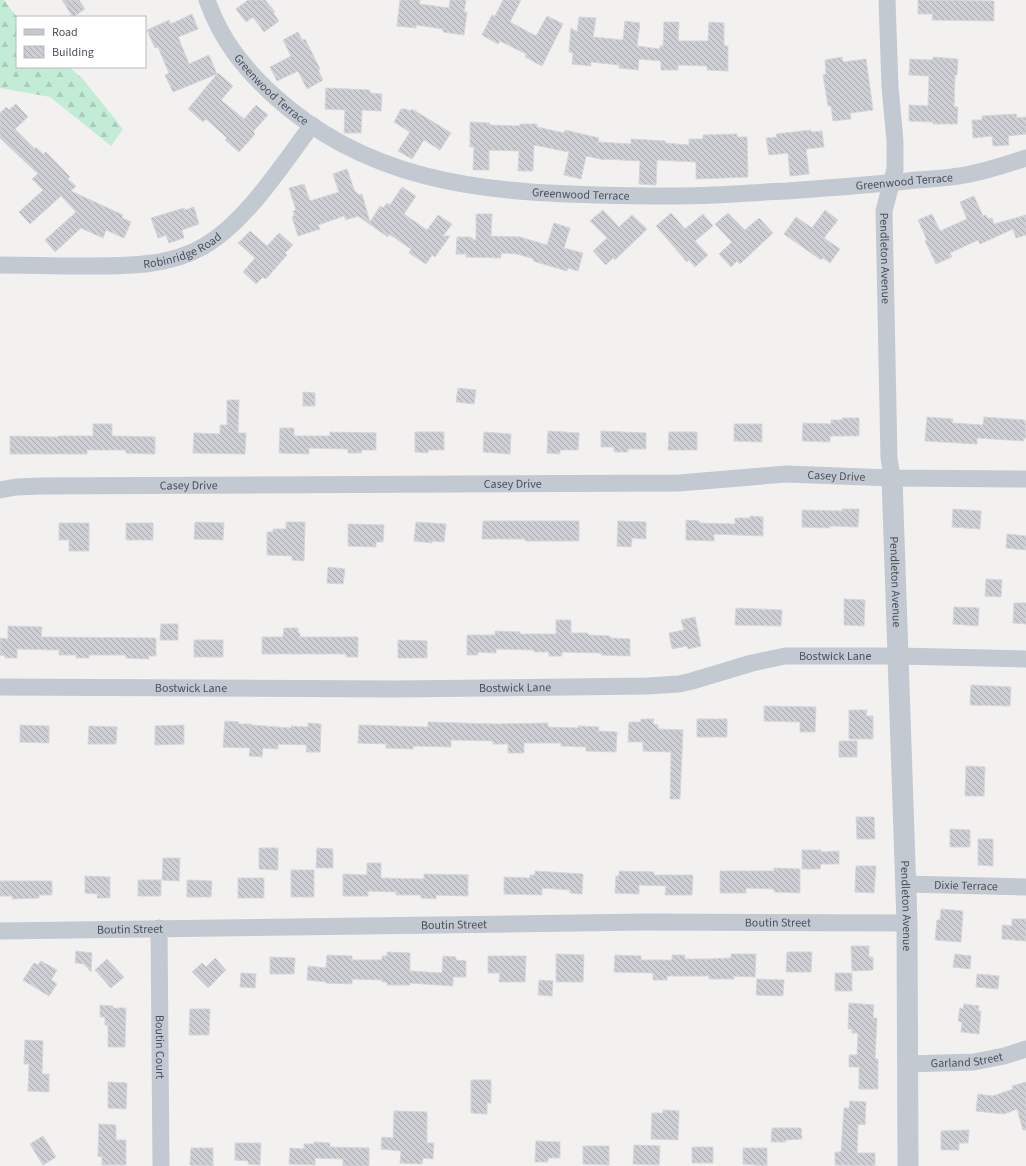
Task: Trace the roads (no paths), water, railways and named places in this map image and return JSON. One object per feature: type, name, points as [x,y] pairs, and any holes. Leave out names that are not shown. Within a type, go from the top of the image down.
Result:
[{"type":"street","name":"Greenwood Terrace","points":[[207,0],[219,29],[234,53],[280,100],[312,125],[352,149],[378,161],[444,181],[506,189],[584,194],[647,196],[714,195],[892,183],[969,174],[1026,158]]},
{"type":"street","name":"Pendleton Avenue","points":[[887,0],[890,87],[895,141],[895,169],[884,211],[889,458],[892,478],[907,923],[908,1166]]},
{"type":"street","name":"Robinridge Road","points":[[0,265],[126,265],[159,262],[176,258],[197,249],[219,236],[244,213],[312,125]]},
{"type":"street","name":"Casey Drive","points":[[0,490],[16,487],[49,486],[680,483],[786,474],[892,478],[1026,479]]},
{"type":"street","name":"Bostwick Lane","points":[[0,687],[395,689],[663,686],[692,681],[752,663],[785,656],[898,656],[1026,659]]},
{"type":"street","name":"Dixie Terrace","points":[[905,884],[1026,887]]},
{"type":"street","name":"Boutin Street","points":[[0,931],[645,922],[907,923]]},
{"type":"street","name":"Boutin Court","points":[[159,928],[161,1166]]},
{"type":"street","name":"Garland Street","points":[[907,1064],[974,1062],[1004,1056],[1026,1049]]}]
